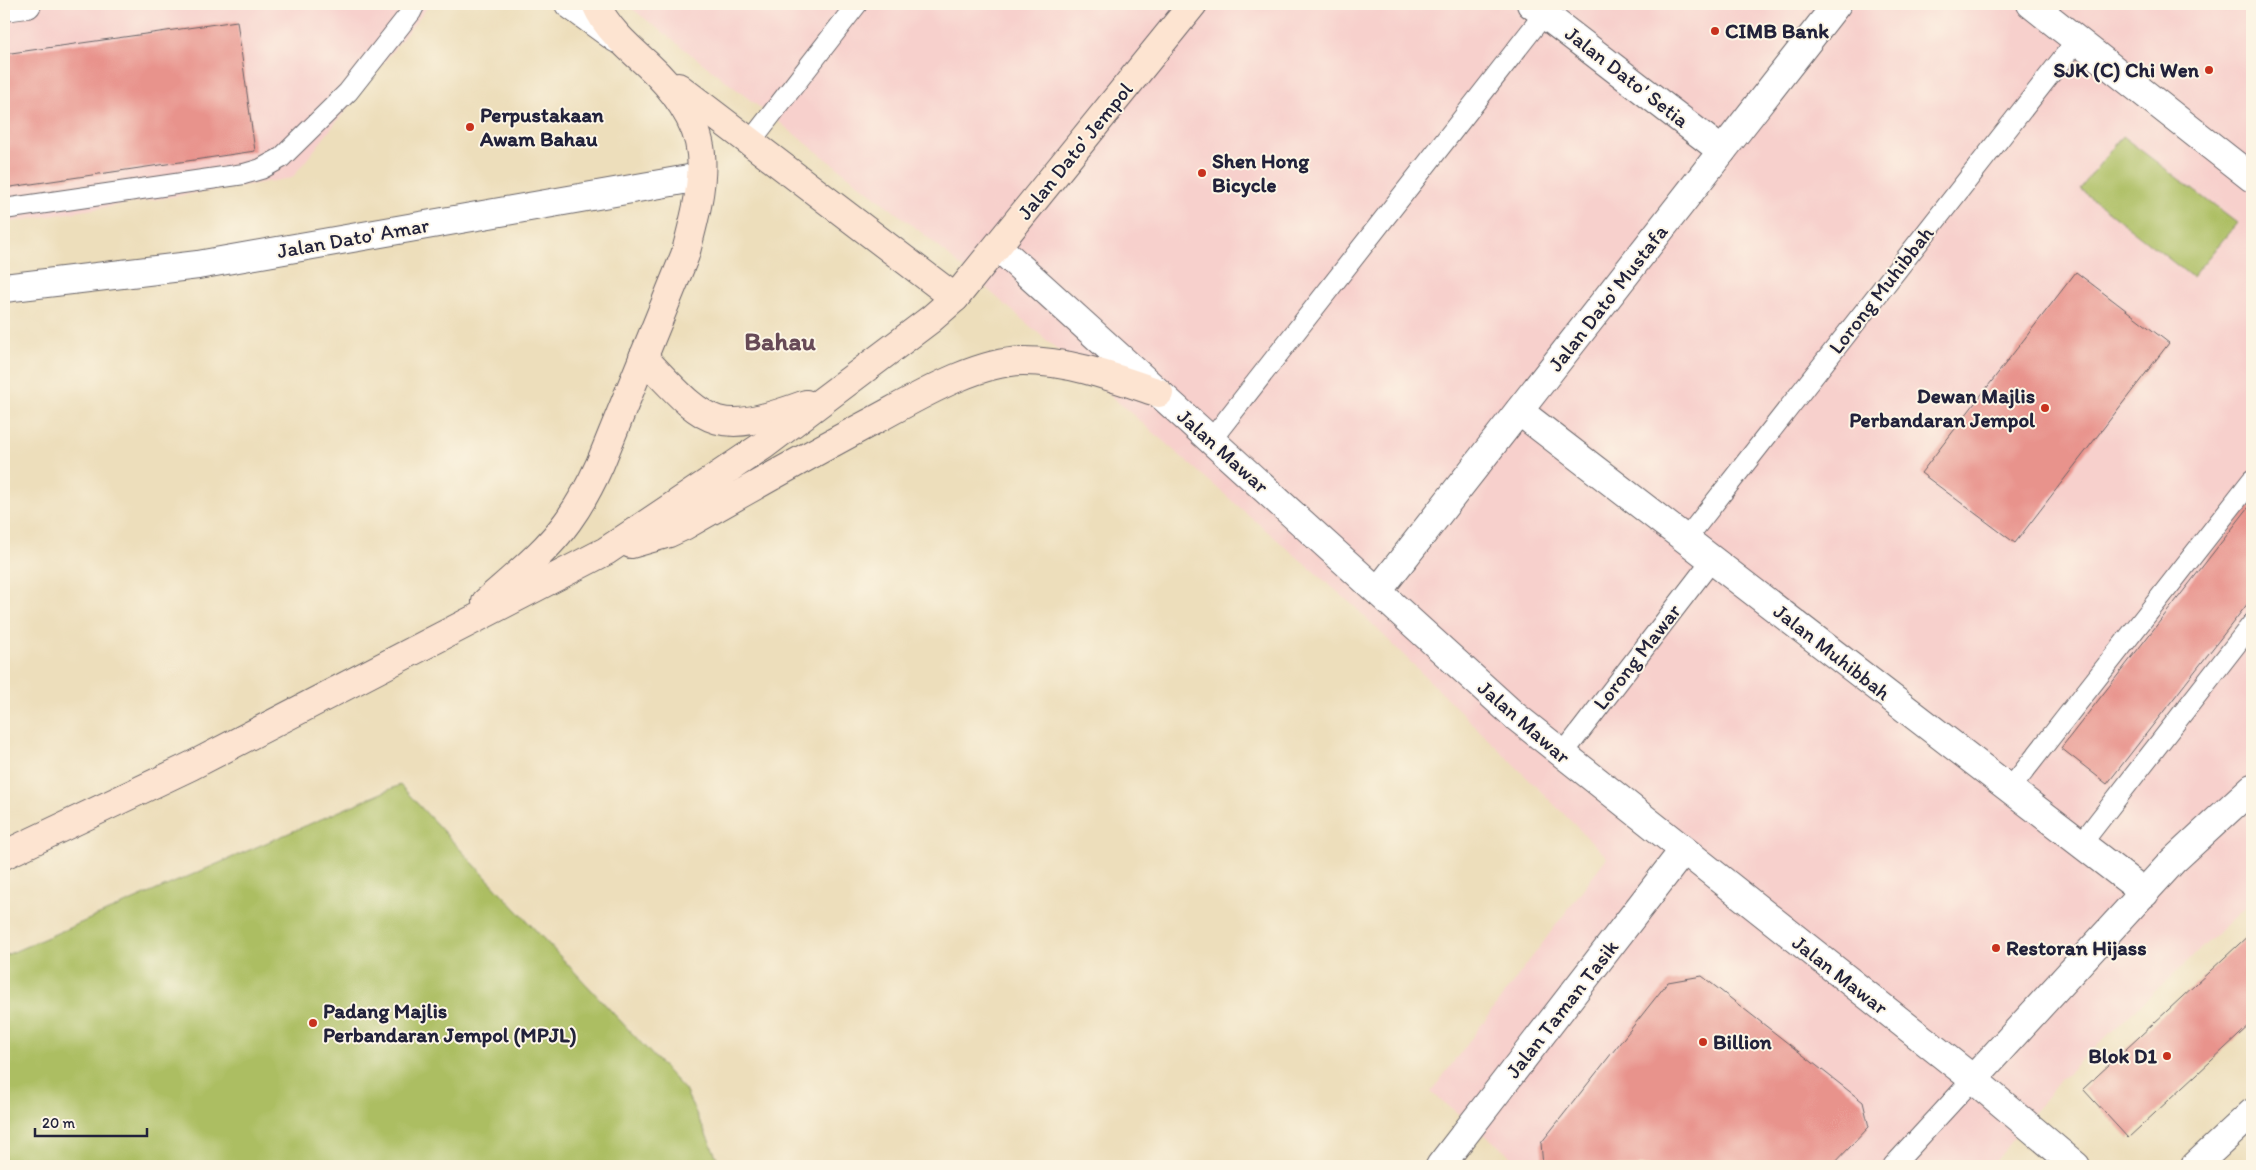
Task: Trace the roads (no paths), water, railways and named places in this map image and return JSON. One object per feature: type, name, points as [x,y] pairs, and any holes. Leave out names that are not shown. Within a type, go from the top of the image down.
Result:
[{"type":"main road","points":[[596,4],[600,13],[626,46],[649,66],[955,298]]},
{"type":"main road","name":"Jalan Dato' Jempol","points":[[606,552],[764,445],[833,394],[955,298],[1193,4]]},
{"type":"main road","points":[[446,635],[526,568],[567,523],[586,493],[600,464],[685,256],[694,222],[701,154],[690,118],[672,90],[649,66]]},
{"type":"main road","points":[[643,357],[684,400],[699,412],[714,420],[732,423],[751,422],[833,394]]},
{"type":"main road","points":[[4,855],[191,766],[606,552],[669,533],[684,526],[779,470],[935,388],[974,371],[1022,361],[1060,363],[1097,372],[1159,393]]},
{"type":"street","points":[[4,7],[26,4]]},
{"type":"street","points":[[569,4],[626,46]]},
{"type":"street","name":"Jalan Dato' Mustafa","points":[[1378,591],[1837,4]]},
{"type":"street","points":[[2031,4],[2252,178]]},
{"type":"street","name":"Jalan Dato' Setia","points":[[1543,7],[1722,151]]},
{"type":"street","name":"Jalan Dato' Amar","points":[[4,288],[198,265],[700,177]]},
{"type":"street","name":"Jalan Mawar","points":[[998,247],[1515,716],[1683,852],[1973,1079],[2076,1166]]},
{"type":"street","name":"Jalan Muhibbah","points":[[1519,411],[2145,893]]},
{"type":"street","points":[[1973,1079],[2145,893],[2172,861],[2252,788]]},
{"type":"street","name":"Jalan Taman Tasik","points":[[1440,1166],[1683,852]]},
{"type":"street","points":[[2195,1166],[2252,1113]]},
{"type":"lane","points":[[4,209],[244,174],[261,169],[281,158],[348,92],[411,12],[415,4]]},
{"type":"lane","points":[[750,142],[856,4]]},
{"type":"lane","points":[[1211,440],[1543,7]]},
{"type":"lane","name":"Lorong Muhibbah","points":[[1686,539],[2077,40]]},
{"type":"lane","points":[[2010,789],[2252,480]]},
{"type":"lane","name":"Lorong Mawar","points":[[1562,755],[1712,560]]},
{"type":"lane","points":[[2081,844],[2252,624]]},
{"type":"lane","points":[[1893,1166],[1973,1079]]},
{"type":"place","name":"CIMB Bank","points":[[1715,31]]},
{"type":"place","name":"SJK (C) Chi Wen","points":[[2209,70]]},
{"type":"place","name":"Perpustakaan Awam Bahau","points":[[470,127]]},
{"type":"place","name":"Shen Hong Bicycle","points":[[1202,173]]},
{"type":"place","name":"Dewan Majlis Perbandaran Jempol","points":[[2045,408]]},
{"type":"place","name":"Restoran Hijass","points":[[1996,948]]},
{"type":"place","name":"Padang Majlis Perbandaran Jempol (MPJL)","points":[[313,1023]]},
{"type":"place","name":"Billion","points":[[1703,1042]]},
{"type":"place","name":"Blok D1","points":[[2167,1056]]},
{"type":"district","name":"Bahau","points":[[780,341]]}]
